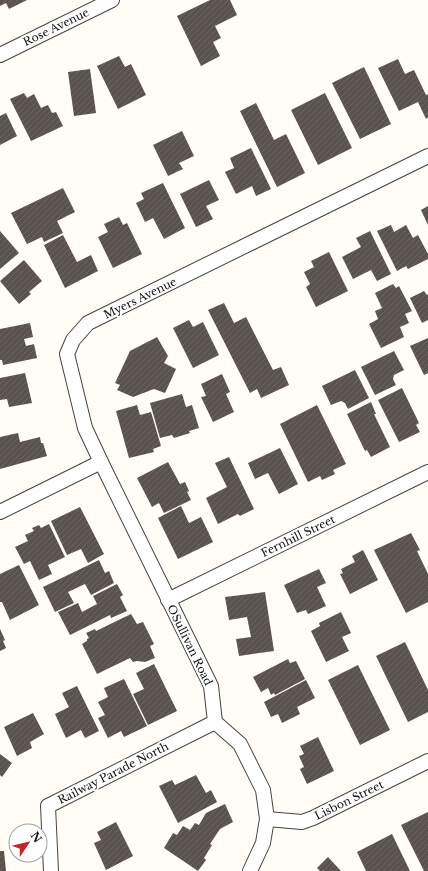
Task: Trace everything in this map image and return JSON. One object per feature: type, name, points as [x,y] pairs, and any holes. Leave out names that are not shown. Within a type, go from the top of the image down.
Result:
[{"type":"street","name":"Rose Avenue","points":[[0,55],[112,0]]},
{"type":"street","name":"Myers Avenue","points":[[101,462],[85,428],[67,354],[73,340],[88,323],[428,156]]},
{"type":"street","points":[[0,512],[101,462]]},
{"type":"street","name":"OSullivan Road","points":[[101,462],[211,686],[215,722]]},
{"type":"street","name":"Fernhill Street","points":[[168,600],[428,472]]},
{"type":"street","points":[[215,722],[240,744],[262,790],[267,819],[263,843],[250,871]]},
{"type":"street","name":"Railway Parade North","points":[[51,871],[48,806],[215,722]]},
{"type":"street","name":"Lisbon Street","points":[[267,819],[302,822],[428,761]]},
{"type":"building","points":[[0,0],[27,0],[9,9],[6,3],[0,6]]},
{"type":"building","points":[[210,0],[230,0],[237,15],[215,26],[221,38],[213,42],[220,56],[201,66],[177,16]]},
{"type":"building","points":[[119,56],[125,67],[131,64],[146,95],[118,109],[97,66]]},
{"type":"building","points":[[398,59],[405,74],[414,70],[426,95],[428,94],[428,117],[426,119],[418,102],[399,111],[378,68]]},
{"type":"building","points":[[364,67],[391,124],[360,139],[332,83]]},
{"type":"building","points":[[90,69],[96,113],[74,116],[68,72]]},
{"type":"building","points":[[24,93],[27,98],[34,94],[41,108],[48,105],[52,113],[56,112],[63,126],[31,141],[10,99]]},
{"type":"building","points":[[325,93],[352,148],[318,165],[291,110]]},
{"type":"building","points":[[256,103],[274,140],[286,134],[305,173],[277,187],[240,111]]},
{"type":"building","points":[[6,113],[17,136],[0,145],[0,116]]},
{"type":"building","points":[[182,131],[194,156],[179,163],[183,169],[168,176],[153,145]]},
{"type":"building","points":[[251,148],[271,189],[256,196],[252,186],[236,194],[225,172],[234,168],[230,158]]},
{"type":"building","points":[[209,180],[219,200],[206,206],[213,219],[196,227],[180,194]]},
{"type":"building","points":[[163,183],[185,228],[164,239],[153,218],[145,222],[136,203],[144,199],[141,193]]},
{"type":"building","points":[[63,188],[75,212],[57,221],[63,233],[44,242],[42,237],[27,244],[11,213]]},
{"type":"building","points":[[428,206],[428,225],[421,210]]},
{"type":"building","points":[[119,217],[123,225],[127,223],[142,254],[113,268],[98,237],[108,232],[104,224]]},
{"type":"building","points":[[391,225],[394,232],[406,225],[413,238],[418,235],[428,254],[428,259],[408,269],[406,266],[397,271],[377,231]]},
{"type":"building","points":[[0,231],[19,253],[0,269]]},
{"type":"building","points":[[370,231],[391,274],[377,281],[371,270],[353,279],[342,257],[361,247],[356,238]]},
{"type":"building","points":[[63,235],[77,262],[91,255],[98,271],[65,288],[44,245]]},
{"type":"building","points":[[329,252],[348,291],[316,307],[306,287],[310,284],[304,272],[314,267],[311,261]]},
{"type":"building","points":[[24,260],[42,281],[29,292],[31,294],[19,304],[0,281]]},
{"type":"building","points":[[393,284],[396,288],[399,286],[412,311],[405,314],[409,323],[400,327],[404,337],[381,348],[369,324],[378,319],[375,311],[382,308],[375,293]]},
{"type":"building","points":[[424,291],[427,295],[428,294],[428,320],[422,323],[410,298]]},
{"type":"building","points":[[224,303],[234,323],[246,317],[273,370],[281,367],[289,385],[261,398],[257,389],[250,393],[208,310]]},
{"type":"building","points":[[189,320],[193,327],[203,322],[219,355],[193,368],[173,328]]},
{"type":"building","points":[[30,323],[33,337],[24,339],[26,346],[34,344],[37,358],[3,365],[2,360],[0,360],[0,329]]},
{"type":"building","points":[[157,337],[168,356],[164,363],[176,369],[165,393],[154,389],[133,397],[117,390],[120,385],[115,383],[130,351]]},
{"type":"building","points":[[428,338],[428,373],[424,375],[410,346]]},
{"type":"building","points":[[394,351],[404,370],[394,375],[393,379],[396,385],[375,395],[361,367]]},
{"type":"building","points":[[355,370],[369,398],[348,409],[345,403],[341,401],[331,405],[322,386]]},
{"type":"building","points":[[25,373],[32,403],[9,407],[7,399],[0,400],[0,378]]},
{"type":"building","points":[[222,374],[230,392],[226,394],[234,412],[213,422],[201,397],[206,396],[201,384]]},
{"type":"building","points":[[402,388],[419,423],[416,425],[420,432],[399,442],[378,400]]},
{"type":"building","points":[[182,394],[186,407],[192,405],[199,428],[189,431],[190,433],[174,438],[172,435],[160,438],[150,403]]},
{"type":"building","points":[[371,402],[376,414],[374,414],[390,447],[371,457],[367,450],[365,451],[347,414]]},
{"type":"building","points":[[137,405],[140,415],[151,412],[161,446],[153,449],[154,452],[129,458],[116,411]]},
{"type":"building","points":[[317,405],[346,464],[333,470],[335,474],[322,480],[320,476],[308,482],[280,424]]},
{"type":"building","points":[[18,433],[20,442],[40,437],[47,456],[0,469],[0,437]]},
{"type":"building","points":[[280,448],[298,484],[279,494],[268,473],[255,479],[248,463]]},
{"type":"building","points":[[229,457],[254,509],[240,516],[238,514],[218,524],[206,498],[227,487],[215,463]]},
{"type":"building","points":[[168,462],[180,484],[185,482],[189,491],[187,492],[191,500],[164,513],[159,503],[152,507],[137,478]]},
{"type":"building","points":[[181,506],[189,523],[201,517],[213,542],[178,559],[158,518]]},
{"type":"building","points":[[80,507],[104,554],[88,563],[81,549],[67,555],[51,521]]},
{"type":"building","points":[[49,524],[65,557],[48,565],[52,574],[39,580],[30,561],[24,564],[15,547],[28,541],[25,535],[34,531],[32,528],[39,525],[41,528]]},
{"type":"building","points":[[411,533],[420,550],[417,551],[428,574],[428,602],[406,613],[374,550]]},
{"type":"building","points":[[363,550],[378,580],[350,594],[340,574],[343,573],[341,569],[355,562],[352,556]]},
{"type":"building","points":[[99,560],[105,573],[109,571],[114,583],[91,595],[85,584],[68,592],[74,603],[55,612],[43,587]]},
{"type":"building","points":[[19,565],[39,605],[10,620],[2,602],[0,602],[0,574]]},
{"type":"building","points":[[319,569],[326,583],[317,587],[326,606],[308,614],[306,610],[297,613],[284,585]]},
{"type":"building","points":[[117,584],[123,595],[120,597],[127,611],[111,618],[110,615],[70,635],[58,612],[78,603],[82,612],[97,604],[93,596]]},
{"type":"building","points":[[265,592],[274,651],[239,656],[236,639],[251,637],[247,617],[229,620],[225,597]]},
{"type":"building","points":[[341,612],[351,633],[342,637],[349,651],[326,662],[311,631],[320,626],[319,623]]},
{"type":"building","points":[[131,614],[137,624],[143,622],[154,644],[150,646],[155,658],[145,662],[133,662],[130,658],[97,674],[82,644],[89,638],[86,633],[95,629],[96,631]]},
{"type":"building","points":[[0,629],[5,640],[3,641],[6,648],[0,651]]},
{"type":"building","points":[[405,642],[428,690],[428,712],[408,722],[376,656]]},
{"type":"building","points":[[288,659],[290,663],[296,661],[305,679],[275,695],[274,693],[271,695],[268,688],[261,692],[253,677]]},
{"type":"building","points":[[154,664],[177,711],[148,725],[133,694],[144,689],[136,673]]},
{"type":"building","points":[[358,665],[390,730],[360,745],[328,680]]},
{"type":"building","points":[[124,679],[147,726],[124,737],[121,731],[108,738],[98,718],[105,715],[98,702],[108,697],[104,688]]},
{"type":"building","points":[[306,680],[315,698],[297,707],[300,714],[282,723],[278,714],[271,717],[264,702]]},
{"type":"building","points":[[77,686],[99,731],[85,738],[81,730],[66,738],[55,714],[69,707],[62,693]]},
{"type":"building","points":[[33,713],[44,734],[30,742],[32,748],[17,756],[4,727]]},
{"type":"building","points":[[318,737],[334,771],[307,784],[300,769],[304,767],[299,756],[304,754],[300,746]]},
{"type":"building","points":[[0,754],[12,763],[2,777],[0,775]]},
{"type":"building","points":[[196,775],[206,793],[211,790],[217,802],[178,823],[159,786],[172,780],[175,785]]},
{"type":"building","points":[[225,804],[233,822],[220,829],[210,844],[212,845],[204,858],[206,860],[198,871],[164,848],[173,833],[177,835],[183,826],[190,830],[195,823],[199,825],[206,813]]},
{"type":"building","points":[[428,812],[428,871],[424,871],[401,825]]},
{"type":"building","points":[[116,822],[133,856],[106,870],[94,843],[101,840],[97,832]]},
{"type":"building","points":[[392,834],[410,871],[366,871],[357,852]]},
{"type":"building","points":[[0,851],[4,851],[6,871],[0,871]]},
{"type":"building","points":[[328,857],[341,871],[320,871],[317,868]]}]
